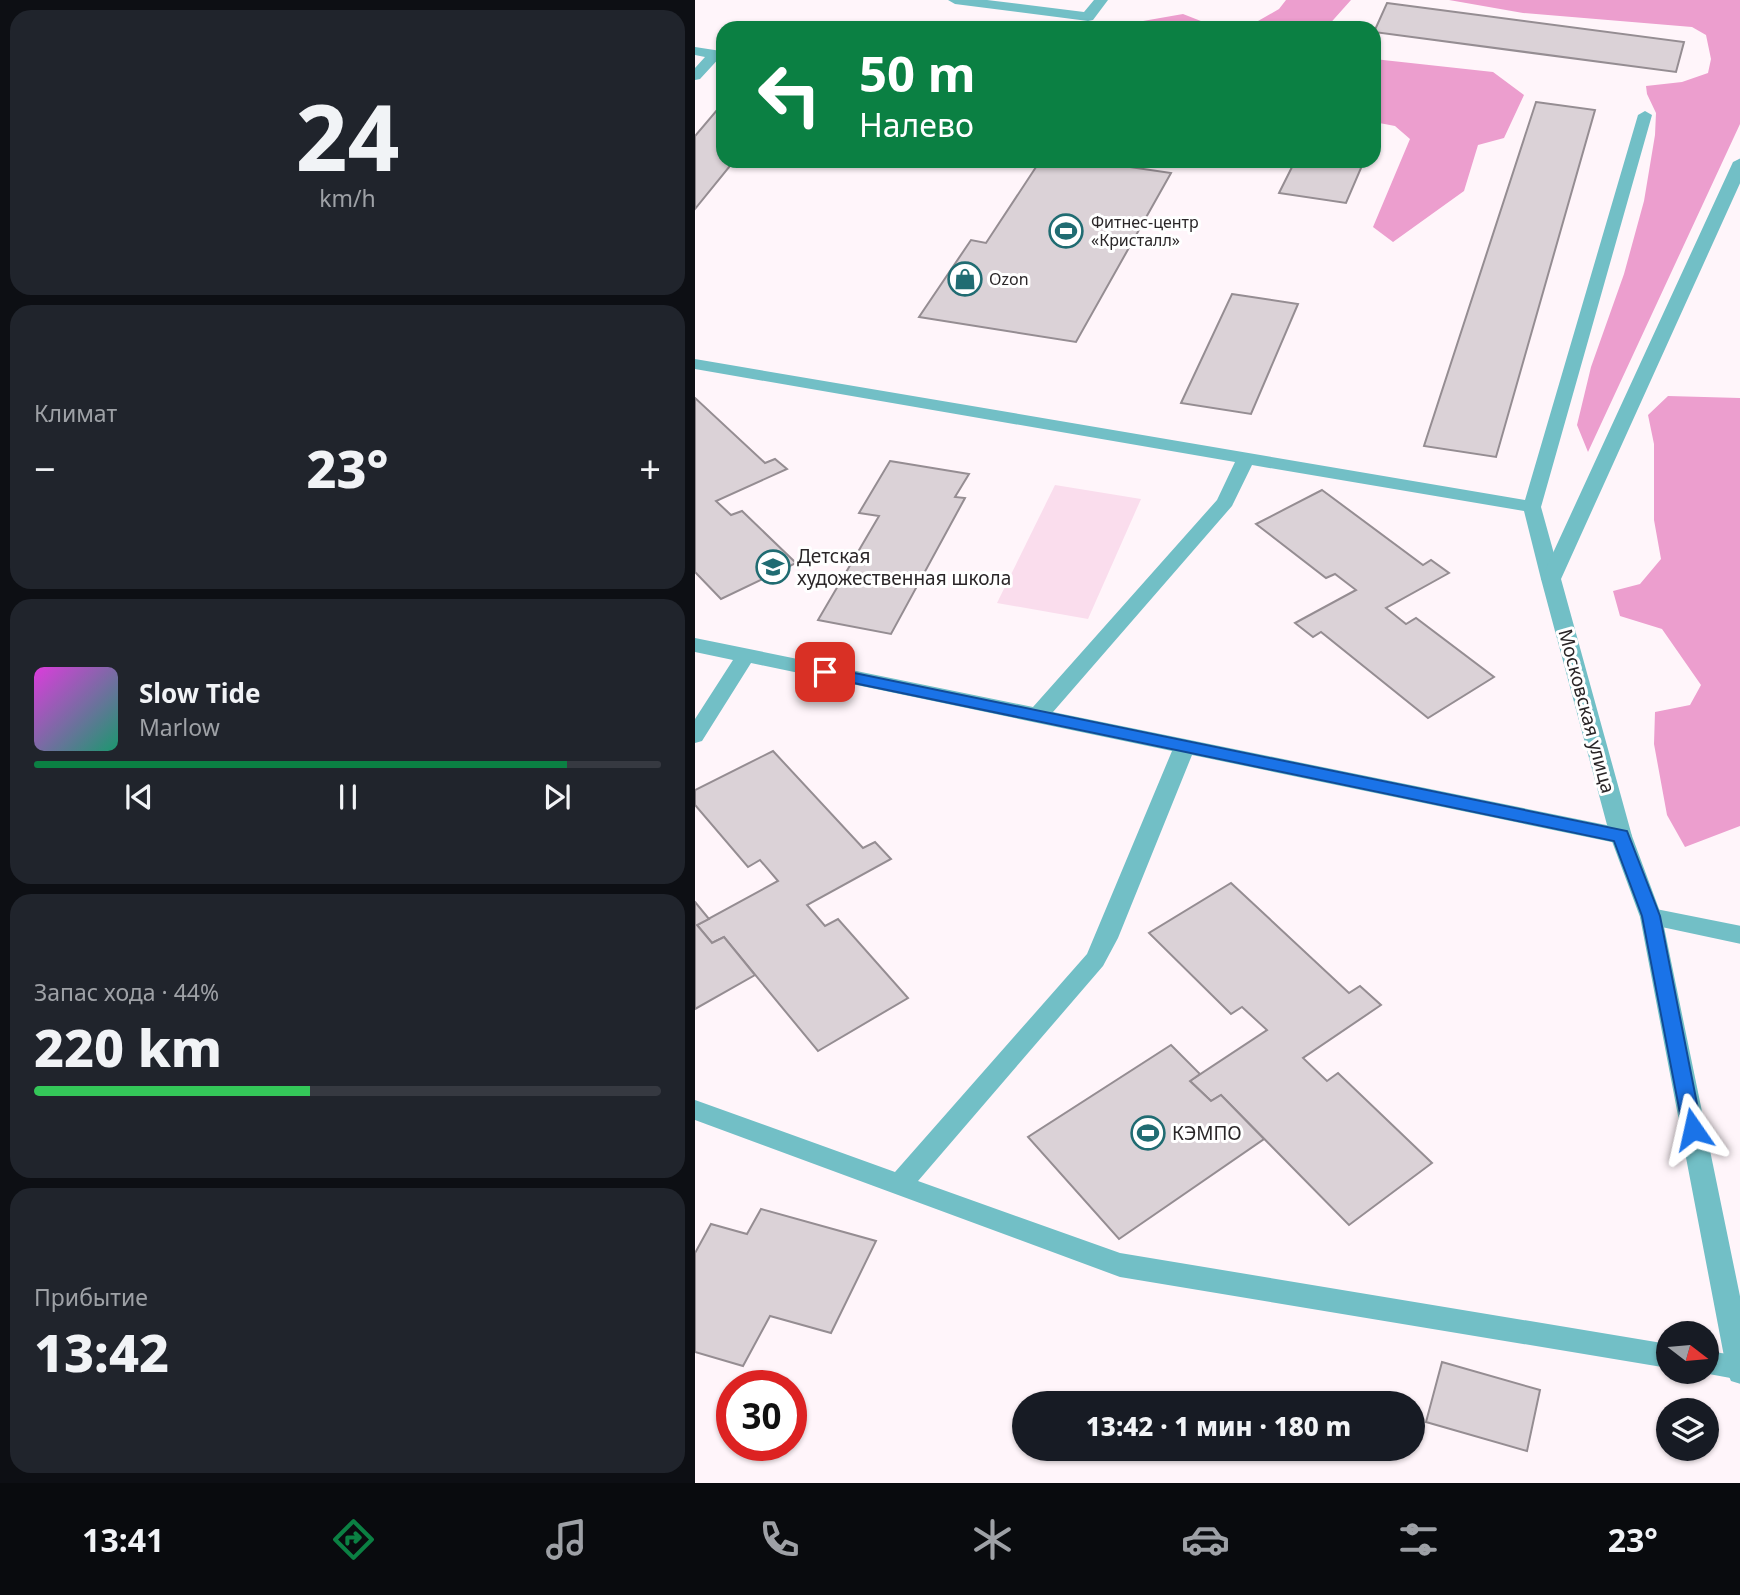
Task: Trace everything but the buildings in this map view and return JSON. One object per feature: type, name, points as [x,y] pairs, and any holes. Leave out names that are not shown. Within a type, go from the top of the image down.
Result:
[{"type":"street","points":[[955,0],[1088,17],[1101,0]]},
{"type":"street","points":[[695,51],[716,54],[695,76]]},
{"type":"street","points":[[695,364],[1532,507],[1645,115]]},
{"type":"street","points":[[1551,579],[1740,162]]},
{"type":"street","points":[[1037,716],[1225,502],[1246,458]]},
{"type":"street","name":"Московская улица","points":[[1532,507],[1621,836],[1651,916],[1740,1370]]},
{"type":"street","points":[[695,645],[1621,836]]},
{"type":"street","points":[[695,736],[745,656]]},
{"type":"street","points":[[899,1185],[1095,960],[1107,937],[1185,746]]},
{"type":"street","points":[[1651,916],[1740,935]]},
{"type":"street","points":[[695,1110],[1120,1265],[1656,1354]]},
{"type":"street","points":[[1719,1366],[1740,1370]]},
{"type":"shaded area","points":[[1286,0],[1351,0],[1332,21],[1258,21],[1279,9]]},
{"type":"shaded area","points":[[1449,0],[1740,0],[1740,124],[1588,452],[1577,425],[1591,367],[1624,274],[1644,201],[1655,135],[1656,113],[1646,86],[1682,82],[1708,73],[1711,59],[1706,35],[1692,27],[1523,13]]},
{"type":"shaded area","points":[[1183,14],[1201,21],[1143,21]]},
{"type":"shaded area","points":[[1381,60],[1493,72],[1524,95],[1504,138],[1478,145],[1464,191],[1393,242],[1373,227],[1410,139],[1395,126],[1381,123]]},
{"type":"shaded area","points":[[1668,396],[1741,398],[1740,826],[1685,847],[1667,815],[1654,744],[1655,712],[1690,705],[1701,685],[1662,629],[1620,616],[1613,591],[1640,584],[1661,559],[1654,520],[1654,444],[1648,415]]},
{"type":"shaded area","points":[[1055,485],[1141,499],[1088,619],[997,603]]},
{"type":"place","name":"Фитнес-центр «Кристалл»","points":[[1066,231]]},
{"type":"place","name":"Ozon","points":[[965,279]]},
{"type":"place","name":"Детская художественная школа","points":[[773,567]]},
{"type":"place","name":"КЭМПО","points":[[1148,1133]]},
{"type":"route","points":[[825,672],[1621,836],[1651,916],[1693,1129]]}]
